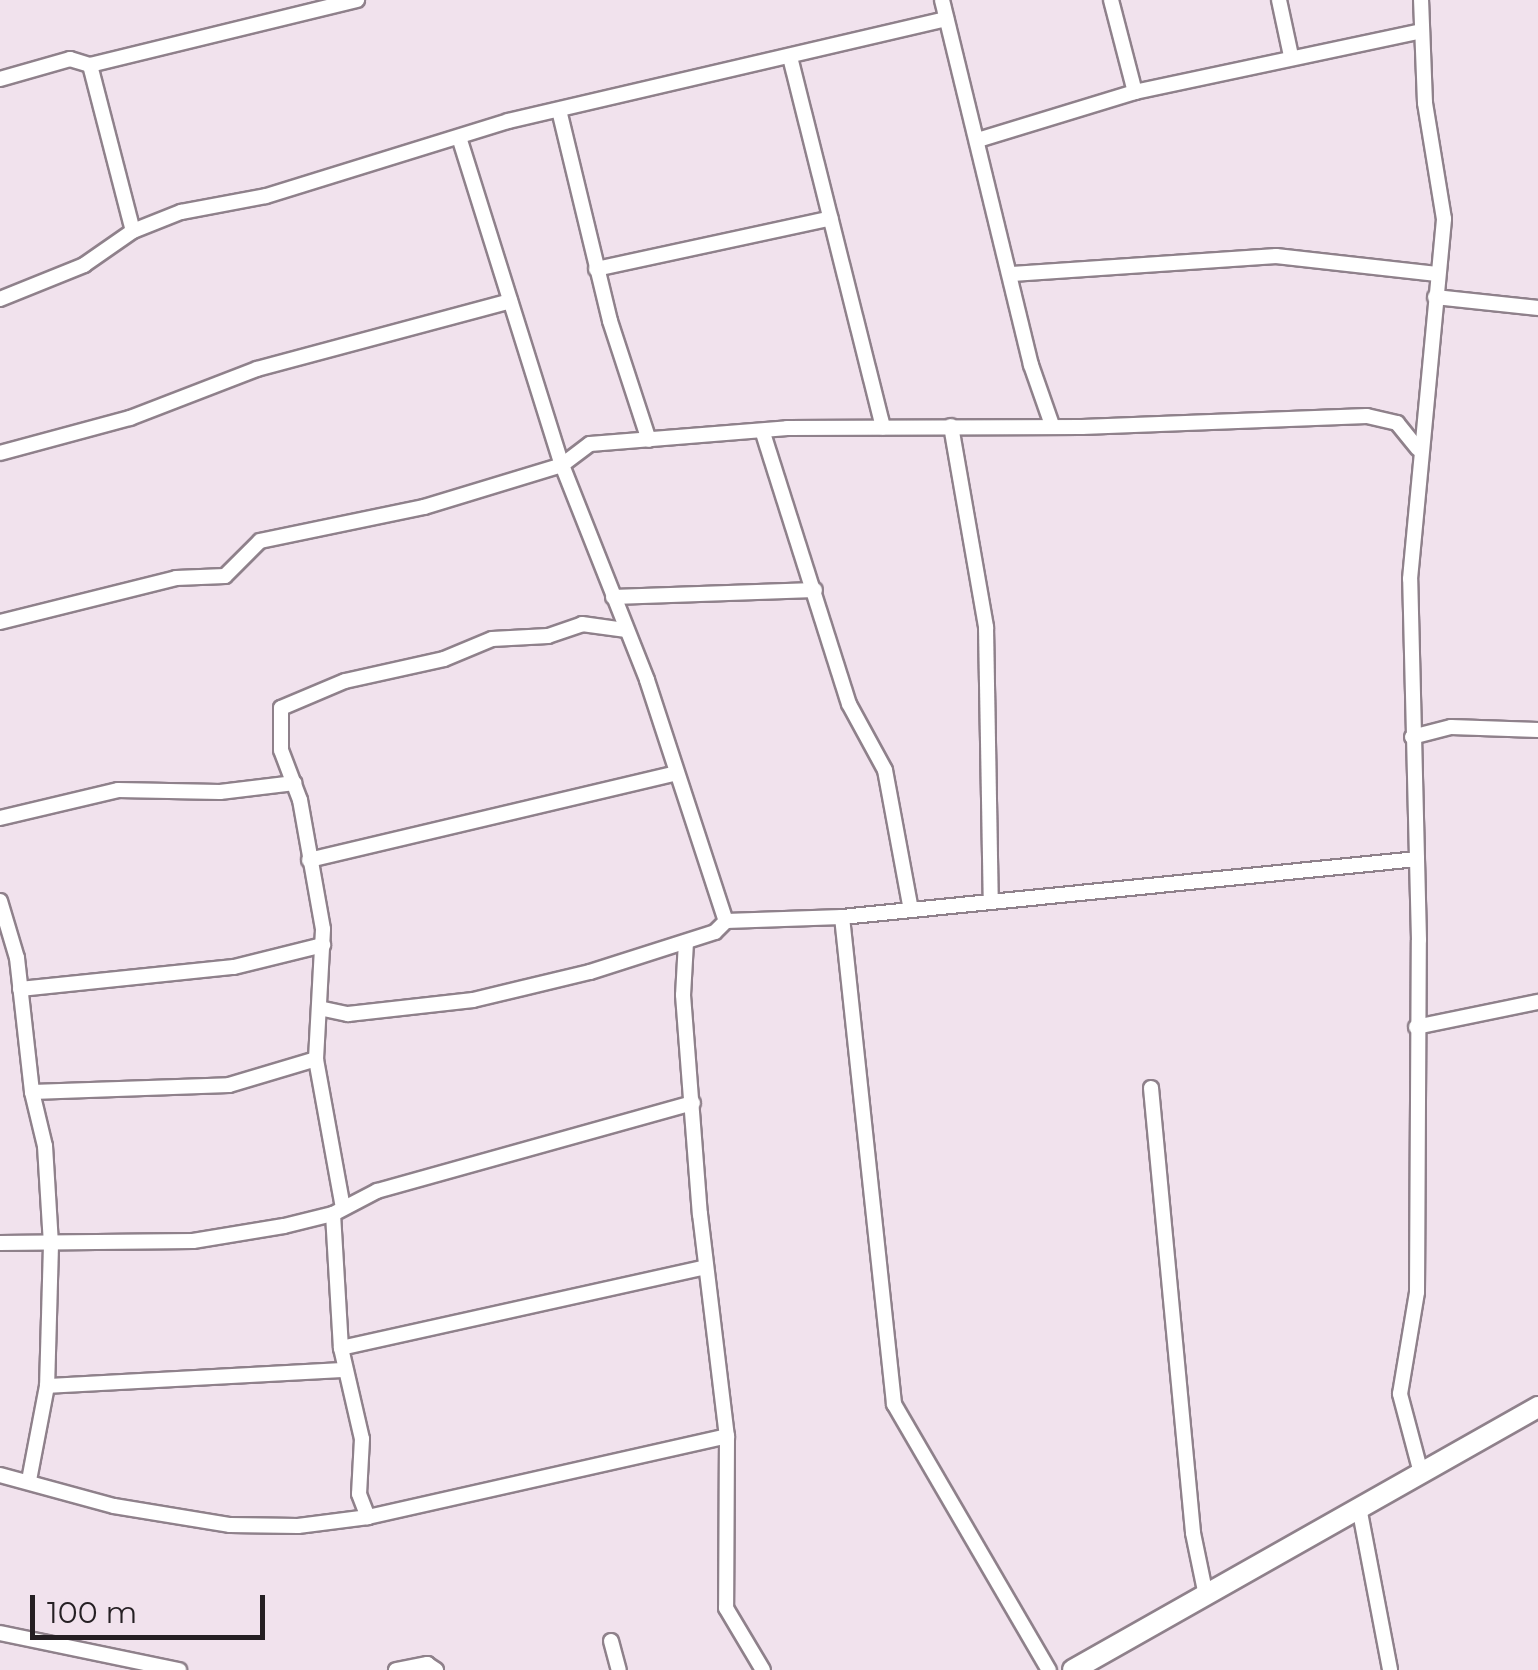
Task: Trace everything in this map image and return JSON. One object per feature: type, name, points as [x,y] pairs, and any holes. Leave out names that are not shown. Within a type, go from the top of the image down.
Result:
[{"type":"main road","points":[[1073,1670],[1205,1591],[1538,1407]]},
{"type":"street","points":[[0,78],[70,59],[90,66],[357,0]]},
{"type":"street","points":[[942,0],[1052,424]]},
{"type":"street","points":[[1110,0],[1134,92]]},
{"type":"street","points":[[1279,0],[1291,56]]},
{"type":"street","points":[[1421,0],[1425,102],[1443,208],[1418,449],[1412,737],[1417,859],[1417,1292],[1400,1394],[1421,1473]]},
{"type":"street","points":[[0,299],[84,265],[132,230],[559,110],[790,56],[842,39],[946,18]]},
{"type":"street","points":[[978,140],[1134,92],[1422,31]]},
{"type":"street","points":[[790,56],[883,428]]},
{"type":"street","points":[[90,66],[132,230]]},
{"type":"street","points":[[559,110],[596,270],[649,440]]},
{"type":"street","points":[[458,137],[562,465],[614,598],[726,921]]},
{"type":"street","points":[[596,270],[831,218]]},
{"type":"street","points":[[1012,274],[1276,256],[1437,274]]},
{"type":"street","points":[[1435,297],[1538,308]]},
{"type":"street","points":[[0,453],[130,418],[257,369],[510,302]]},
{"type":"street","points":[[0,622],[176,578],[224,576],[260,541],[389,517],[562,465],[590,444],[883,428],[1366,416],[1396,423],[1418,449]]},
{"type":"street","points":[[951,426],[986,626],[991,902]]},
{"type":"street","points":[[764,433],[849,704],[885,770],[910,910]]},
{"type":"street","points":[[614,598],[815,590]]},
{"type":"street","points":[[368,1517],[359,1494],[362,1439],[341,1348],[338,1211],[316,1059],[323,946],[294,783],[281,750],[285,702],[444,659],[492,639],[548,636],[582,624],[625,630]]},
{"type":"street","points":[[1412,737],[1451,727],[1538,730]]},
{"type":"street","points":[[308,860],[674,774]]},
{"type":"street","points":[[0,818],[118,790],[220,792],[294,783]]},
{"type":"street","points":[[319,1008],[348,1014],[472,1000],[686,942],[726,921],[842,917],[1417,859]]},
{"type":"street","points":[[0,901],[20,989],[32,1092],[45,1146],[51,1245],[47,1386],[29,1480]]},
{"type":"street","points":[[842,917],[894,1404],[1049,1670]]},
{"type":"street","points":[[686,942],[683,995],[704,1267],[727,1436],[726,1608],[764,1670]]},
{"type":"street","points":[[20,989],[301,955],[323,946]]},
{"type":"street","points":[[301,955],[324,962]]},
{"type":"street","points":[[1416,1026],[1538,1002]]},
{"type":"street","points":[[32,1092],[230,1086],[316,1059]]},
{"type":"street","points":[[1151,1088],[1193,1533],[1205,1591]]},
{"type":"street","points":[[0,1242],[51,1245],[193,1241],[338,1211],[376,1191],[693,1102]]},
{"type":"street","points":[[341,1348],[704,1267]]},
{"type":"street","points":[[47,1386],[344,1370]]},
{"type":"street","points":[[0,1475],[114,1506],[230,1525],[298,1526],[368,1517],[727,1436]]},
{"type":"street","points":[[1359,1507],[1390,1670]]},
{"type":"street","points":[[0,1633],[179,1670]]},
{"type":"street","points":[[611,1640],[618,1670]]},
{"type":"street","points":[[396,1670],[427,1664],[436,1670]]}]
